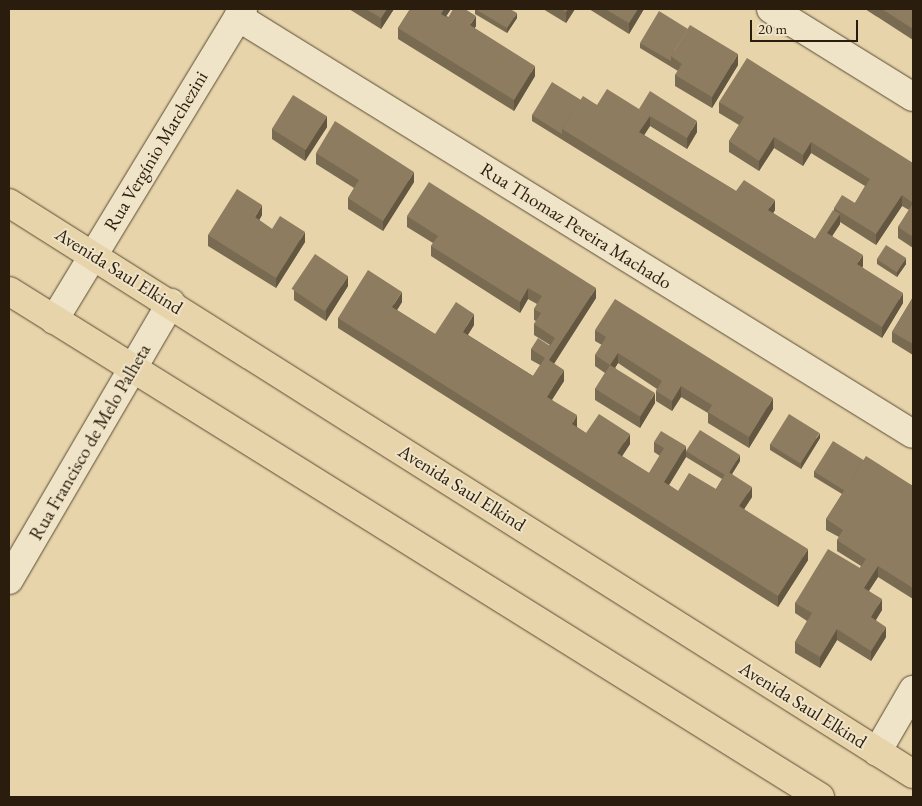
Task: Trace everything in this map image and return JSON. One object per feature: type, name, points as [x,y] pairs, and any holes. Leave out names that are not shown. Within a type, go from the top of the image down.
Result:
[{"type":"main road","name":"Avenida Saul Elkind","points":[[9,203],[171,303],[913,774]]},
{"type":"main road","points":[[9,291],[820,797]]},
{"type":"street","points":[[771,9],[913,97]]},
{"type":"street","name":"Rua Vergínio Marchezini","points":[[54,320],[240,13]]},
{"type":"street","name":"Rua Thomaz Pereira Machado","points":[[240,13],[913,434]]},
{"type":"street","name":"Rua Francisco de Melo Palheta","points":[[9,580],[171,303]]},
{"type":"street","points":[[877,752],[913,690]]},
{"type":"building","points":[[366,9],[387,9],[381,18]]},
{"type":"building","points":[[410,9],[444,9],[441,14],[448,18],[453,9],[465,9],[476,16],[470,25],[535,66],[514,100],[398,28]]},
{"type":"building","points":[[475,9],[510,9],[517,13],[507,28]]},
{"type":"building","points":[[605,9],[638,9],[629,23]]},
{"type":"building","points":[[882,9],[913,9],[913,29]]},
{"type":"building","points":[[659,11],[688,29],[671,56],[671,61],[640,43]]},
{"type":"building","points":[[690,25],[738,54],[712,97],[675,75],[682,64],[671,56]]},
{"type":"building","points":[[747,58],[913,163],[913,203],[902,195],[876,234],[834,208],[842,195],[855,203],[870,179],[811,142],[803,155],[774,137],[759,161],[729,141],[744,117],[719,102]]},
{"type":"building","points":[[552,82],[581,100],[562,129],[562,134],[532,115]]},
{"type":"building","points":[[607,89],[639,109],[650,91],[697,121],[687,138],[650,116],[639,132],[736,191],[744,180],[775,200],[768,210],[815,239],[833,210],[840,214],[827,233],[863,255],[857,264],[903,293],[882,327],[562,129],[583,96],[597,105]]},
{"type":"building","points":[[293,95],[327,116],[306,150],[272,129]]},
{"type":"building","points":[[335,121],[414,172],[383,221],[348,198],[359,180],[316,153]]},
{"type":"building","points":[[429,182],[596,288],[549,360],[564,370],[547,397],[577,415],[572,424],[586,433],[599,414],[630,434],[617,453],[649,473],[664,448],[654,442],[661,431],[686,446],[664,482],[678,491],[689,473],[716,489],[727,471],[752,487],[739,506],[808,549],[778,596],[338,318],[368,270],[402,292],[392,307],[435,334],[456,302],[474,314],[463,332],[533,376],[545,358],[531,349],[538,338],[550,346],[555,338],[534,324],[541,313],[534,309],[542,296],[528,288],[520,302],[431,246],[438,236],[407,216]]},
{"type":"building","points":[[237,189],[262,205],[255,217],[272,229],[280,216],[305,232],[276,278],[208,235]]},
{"type":"building","points":[[913,203],[913,237],[898,227]]},
{"type":"building","points":[[886,245],[906,258],[897,272],[877,259]]},
{"type":"building","points":[[315,254],[348,276],[325,311],[292,289]]},
{"type":"building","points":[[913,297],[913,344],[892,332]]},
{"type":"building","points":[[615,299],[773,398],[749,437],[708,412],[712,405],[681,386],[672,401],[656,391],[662,381],[618,353],[610,365],[595,355],[606,337],[595,330]]},
{"type":"building","points":[[610,365],[655,393],[640,417],[595,389]]},
{"type":"building","points":[[789,414],[820,433],[800,464],[770,445]]},
{"type":"building","points":[[700,430],[740,455],[729,473],[727,471],[725,475],[686,451]]},
{"type":"building","points":[[833,441],[864,460],[844,491],[814,472]]},
{"type":"building","points":[[866,456],[913,486],[913,588],[878,566],[864,588],[882,599],[871,617],[886,627],[871,651],[837,629],[820,657],[795,642],[812,613],[795,603],[828,549],[860,568],[866,559],[837,540],[843,530],[826,519]]}]
